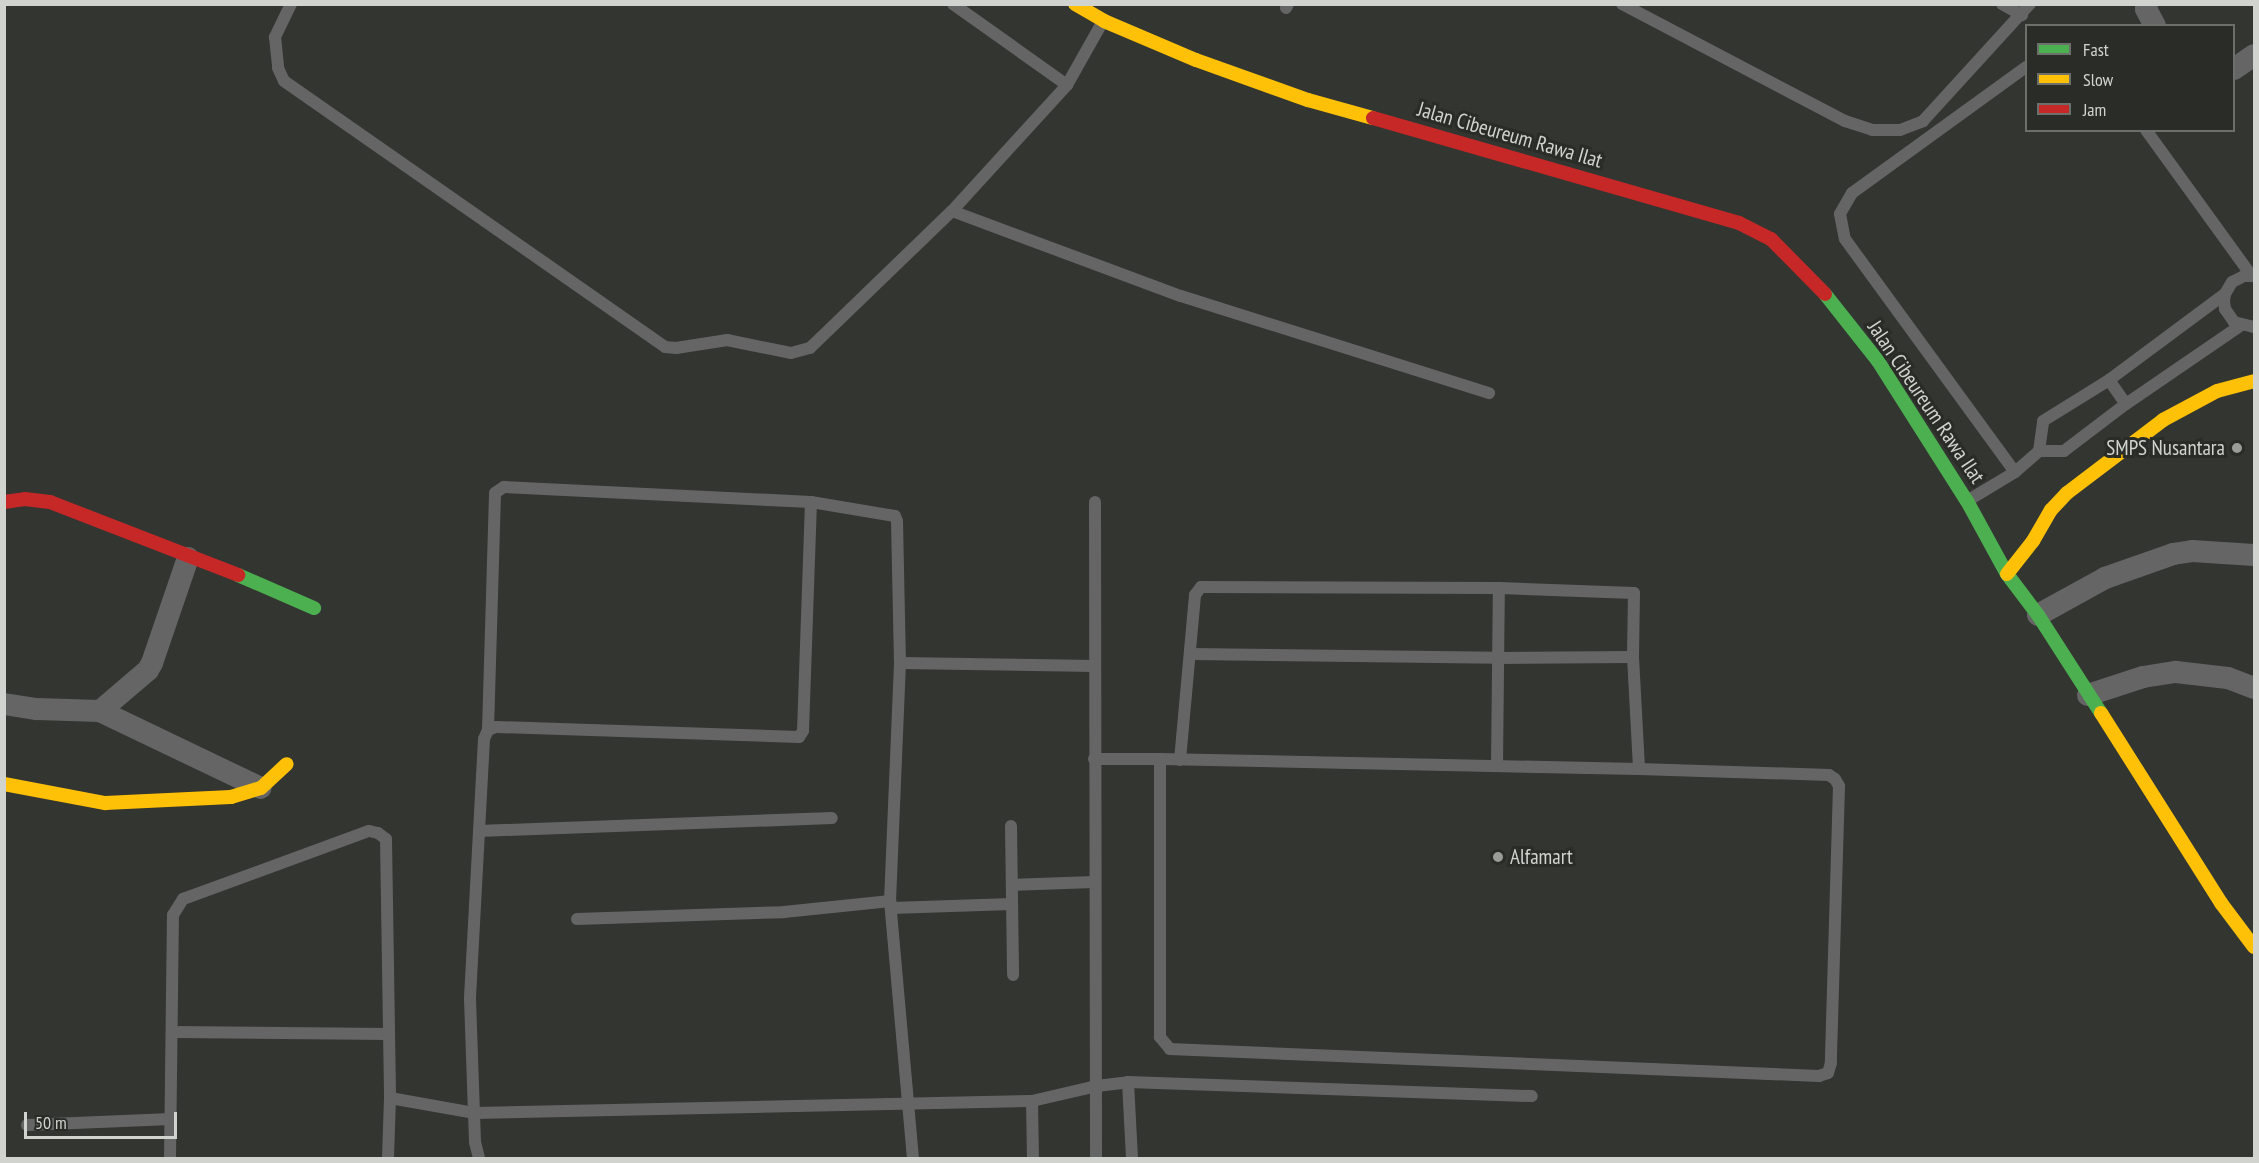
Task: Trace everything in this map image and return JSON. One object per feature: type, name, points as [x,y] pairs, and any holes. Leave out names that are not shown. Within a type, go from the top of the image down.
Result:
[{"type":"street","name":"Jalan Cibeureum Rawa Ilat","points":[[1075,4],[1104,21],[1196,60],[1308,100],[1739,222],[1771,239],[1827,296],[1878,361],[1967,501],[2007,574],[2038,615],[2221,903],[2254,946]]},
{"type":"street","points":[[2147,4],[2146,9],[2154,24]]},
{"type":"street","points":[[2235,68],[2254,55]]},
{"type":"street","points":[[2007,574],[2033,541],[2051,510],[2067,493],[2163,420],[2217,391],[2254,381]]},
{"type":"street","points":[[5,504],[25,499],[50,502],[108,523],[188,558],[228,571],[314,608]]},
{"type":"street","points":[[2038,615],[2105,578],[2173,554],[2192,551],[2254,555]]},
{"type":"street","points":[[100,711],[148,670],[188,558]]},
{"type":"street","points":[[2088,695],[2143,677],[2176,672],[2212,675],[2254,688]]},
{"type":"street","points":[[4,704],[37,709],[100,711],[261,788]]},
{"type":"street","points":[[4,784],[26,786],[88,800],[125,804],[231,797],[261,788],[287,764]]},
{"type":"lane","points":[[291,4],[275,37],[278,69],[284,81],[665,347],[676,348],[728,340],[791,353],[810,348],[952,211],[1067,85],[1104,21]]},
{"type":"lane","points":[[953,4],[1067,85]]},
{"type":"lane","points":[[1622,4],[1845,122],[1872,130],[1900,130],[1923,121],[2026,10],[2002,4]]},
{"type":"lane","points":[[2015,472],[1845,239],[1840,214],[1852,193],[2025,68]]},
{"type":"lane","points":[[2039,451],[2043,421],[2109,380],[2225,294],[2238,278],[2253,275],[2147,132]]},
{"type":"lane","points":[[952,211],[1181,296],[1489,393]]},
{"type":"lane","points":[[2225,294],[2225,309],[2234,322],[2240,326],[2254,327]]},
{"type":"lane","points":[[1967,501],[2015,472],[2039,451],[2064,451],[2126,404],[2240,326]]},
{"type":"lane","points":[[2109,380],[2126,404]]},
{"type":"lane","points":[[479,1158],[475,1142],[470,999],[484,739],[488,730],[495,493],[504,487],[811,502],[895,516],[897,521],[900,663],[891,905],[913,1158]]},
{"type":"lane","points":[[488,730],[496,727],[799,737],[803,731],[811,502]]},
{"type":"lane","points":[[1095,502],[1094,882],[1097,1086],[1095,1158]]},
{"type":"lane","points":[[1180,760],[1197,589],[1204,586],[1499,588],[1634,593],[1634,657],[1639,769]]},
{"type":"lane","points":[[1497,766],[1499,588]]},
{"type":"lane","points":[[1190,654],[1498,658],[1634,657]]},
{"type":"lane","points":[[900,663],[1095,666]]},
{"type":"lane","points":[[1094,759],[1160,759],[1639,769],[1828,775],[1835,779],[1839,786],[1831,1063],[1828,1073],[1819,1076],[1170,1049],[1160,1037],[1160,759]]},
{"type":"lane","points":[[479,831],[832,818]]},
{"type":"lane","points":[[1011,826],[1013,975]]},
{"type":"lane","points":[[170,1158],[173,915],[183,899],[369,831],[378,833],[386,839],[390,1098],[388,1158]]},
{"type":"lane","points":[[1012,885],[1094,882]]},
{"type":"lane","points":[[577,919],[784,912],[891,905],[1012,904]]},
{"type":"lane","points":[[172,1032],[389,1034]]},
{"type":"lane","points":[[390,1098],[474,1113],[909,1106],[1032,1101],[1097,1086],[1128,1082],[1532,1096]]},
{"type":"lane","points":[[1128,1082],[1132,1158]]},
{"type":"lane","points":[[1032,1101],[1032,1158]]},
{"type":"lane","points":[[27,1125],[171,1119]]},
{"type":"traffic: fast","points":[[1825,294],[1878,361],[1967,501],[2007,574],[2038,615],[2101,713]]},
{"type":"traffic: fast","points":[[238,575],[314,608]]},
{"type":"traffic: slow","points":[[1075,4],[1104,21],[1196,60],[1308,100],[1373,118]]},
{"type":"traffic: slow","points":[[2007,574],[2033,541],[2051,510],[2067,493],[2163,420],[2217,391],[2254,381]]},
{"type":"traffic: slow","points":[[2101,713],[2221,903],[2254,947]]},
{"type":"traffic: slow","points":[[4,784],[105,803],[231,797],[261,788],[287,764]]},
{"type":"traffic: jam","points":[[1373,118],[1739,223],[1771,239],[1825,294]]},
{"type":"traffic: jam","points":[[4,502],[25,499],[50,502],[238,575]]},
{"type":"place","name":"SMPS Nusantara","points":[[2237,448]]},
{"type":"place","name":"Alfamart","points":[[1498,857]]}]
